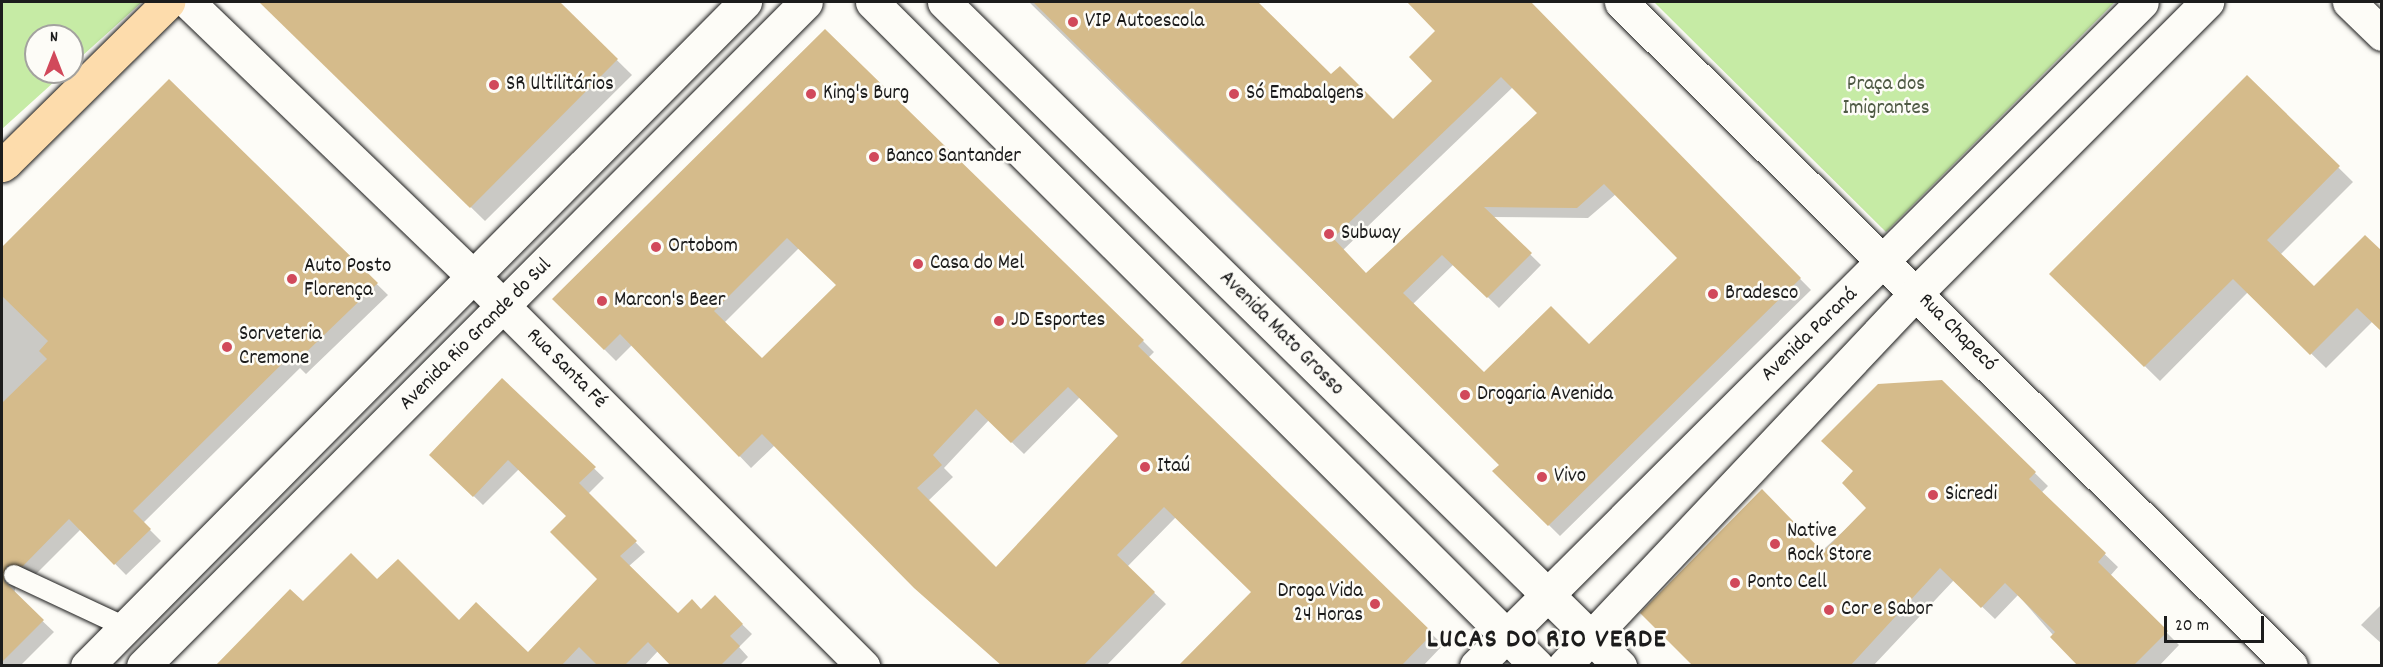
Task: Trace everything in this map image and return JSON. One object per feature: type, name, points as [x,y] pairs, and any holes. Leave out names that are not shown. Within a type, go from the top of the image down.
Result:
[{"type":"main road","points":[[3,164],[168,2]]},
{"type":"street","name":"Rua Santa Fé","points":[[188,2],[473,276],[862,666]]},
{"type":"street","name":"Avenida Rio Grande do Sul","points":[[87,666],[745,2]]},
{"type":"street","name":"Avenida Rio Grande do Sul","points":[[154,662],[806,2]]},
{"type":"street","points":[[872,2],[1537,666]]},
{"type":"street","name":"Avenida Mato Grosso","points":[[944,2],[1620,666]]},
{"type":"street","name":"Rua Chapecó","points":[[1622,2],[2291,666]]},
{"type":"street","name":"Avenida Paraná","points":[[1476,666],[1544,593],[1885,262],[2142,2]]},
{"type":"street","points":[[1564,666],[1916,293],[2207,2]]},
{"type":"street","points":[[2349,2],[2382,34]]},
{"type":"lane","points":[[14,575],[125,627]]},
{"type":"green space","points":[[2,2],[142,2],[84,54],[84,24],[24,24],[24,84],[52,84],[2,129]]},
{"type":"green space","name":"Praça dos Imigrantes","points":[[1654,2],[2115,2],[1886,232]]},
{"type":"building","name":"SR Ultilitários","points":[[259,2],[560,2],[618,59],[470,208]]},
{"type":"building","points":[[1033,2],[1258,2],[1331,74],[1340,66],[1393,119],[1432,81],[1409,57],[1435,31],[1407,2],[1531,2],[1801,278],[1548,526],[1492,471],[1499,465]],"holes":[[[1501,77],[1537,113],[1366,273],[1333,238]],[[1604,184],[1677,258],[1589,344],[1551,306],[1484,372],[1403,293],[1442,255],[1487,298],[1532,253],[1484,207],[1577,208]]]},
{"type":"building","points":[[825,29],[1144,340],[1138,346],[1433,633],[1401,666],[1178,666],[1251,592],[1164,507],[1117,555],[1155,592],[1083,666],[1002,666],[914,588],[762,434],[739,457],[620,334],[604,350],[552,299]],"holes":[[[787,238],[836,285],[762,358],[714,311]],[[1068,387],[1118,436],[996,567],[917,488],[942,465],[933,455],[976,409],[1011,443]]]},
{"type":"building","points":[[2247,75],[2340,166],[2267,240],[2314,286],[2365,235],[2382,251],[2382,332],[2357,308],[2310,355],[2233,279],[2144,367],[2049,274]]},
{"type":"building","points":[[169,79],[378,283],[294,364],[288,358],[133,511],[151,529],[114,565],[69,519],[23,566],[7,566],[4,581],[44,620],[2,662],[2,403],[47,359],[39,351],[48,341],[2,296],[2,247]]},
{"type":"building","points":[[502,378],[596,467],[579,483],[637,541],[620,556],[678,613],[692,599],[701,609],[715,595],[743,624],[730,636],[740,646],[720,666],[671,666],[648,642],[624,666],[598,666],[579,647],[561,666],[215,666],[290,589],[303,601],[351,553],[377,579],[398,559],[459,620],[476,602],[528,652],[597,579],[550,532],[566,516],[508,460],[473,497],[429,455]]},
{"type":"building","points":[[1942,380],[2036,472],[2029,479],[2106,553],[2098,562],[2168,631],[2133,666],[2078,666],[2050,637],[2055,632],[2005,583],[1981,608],[1940,568],[1850,666],[1693,666],[1640,613],[1762,489],[1823,552],[1866,508],[1842,483],[1853,471],[1821,441],[1878,384]]},
{"type":"place","name":"VIP Autoescola","points":[[1073,22]]},
{"type":"place","name":"SR Ultilitários","points":[[494,85]]},
{"type":"place","name":"King's Burg","points":[[811,94]]},
{"type":"place","name":"Só Emabalgens","points":[[1234,94]]},
{"type":"place","name":"Banco Santander","points":[[874,157]]},
{"type":"place","name":"Subway","points":[[1329,234]]},
{"type":"place","name":"Ortobom","points":[[656,247]]},
{"type":"place","name":"Casa do Mel","points":[[918,264]]},
{"type":"place","name":"Auto Posto Florença","points":[[292,279]]},
{"type":"place","name":"Bradesco","points":[[1713,294]]},
{"type":"place","name":"Marcon's Beer","points":[[602,301]]},
{"type":"place","name":"JD Esportes","points":[[999,321]]},
{"type":"place","name":"Sorveteria Cremone","points":[[227,347]]},
{"type":"place","name":"Drogaria Avenida","points":[[1465,395]]},
{"type":"place","name":"Itaú","points":[[1145,467]]},
{"type":"place","name":"Vivo","points":[[1542,477]]},
{"type":"place","name":"Sicredi","points":[[1933,495]]},
{"type":"place","name":"Native Rock Store","points":[[1775,544]]},
{"type":"place","name":"Ponto Cell","points":[[1735,583]]},
{"type":"place","name":"Droga Vida 24 Horas","points":[[1375,604]]},
{"type":"place","name":"Cor e Sabor","points":[[1829,610]]},
{"type":"district","name":"LUCAS DO RIO VERDE","points":[[1547,641]]}]
